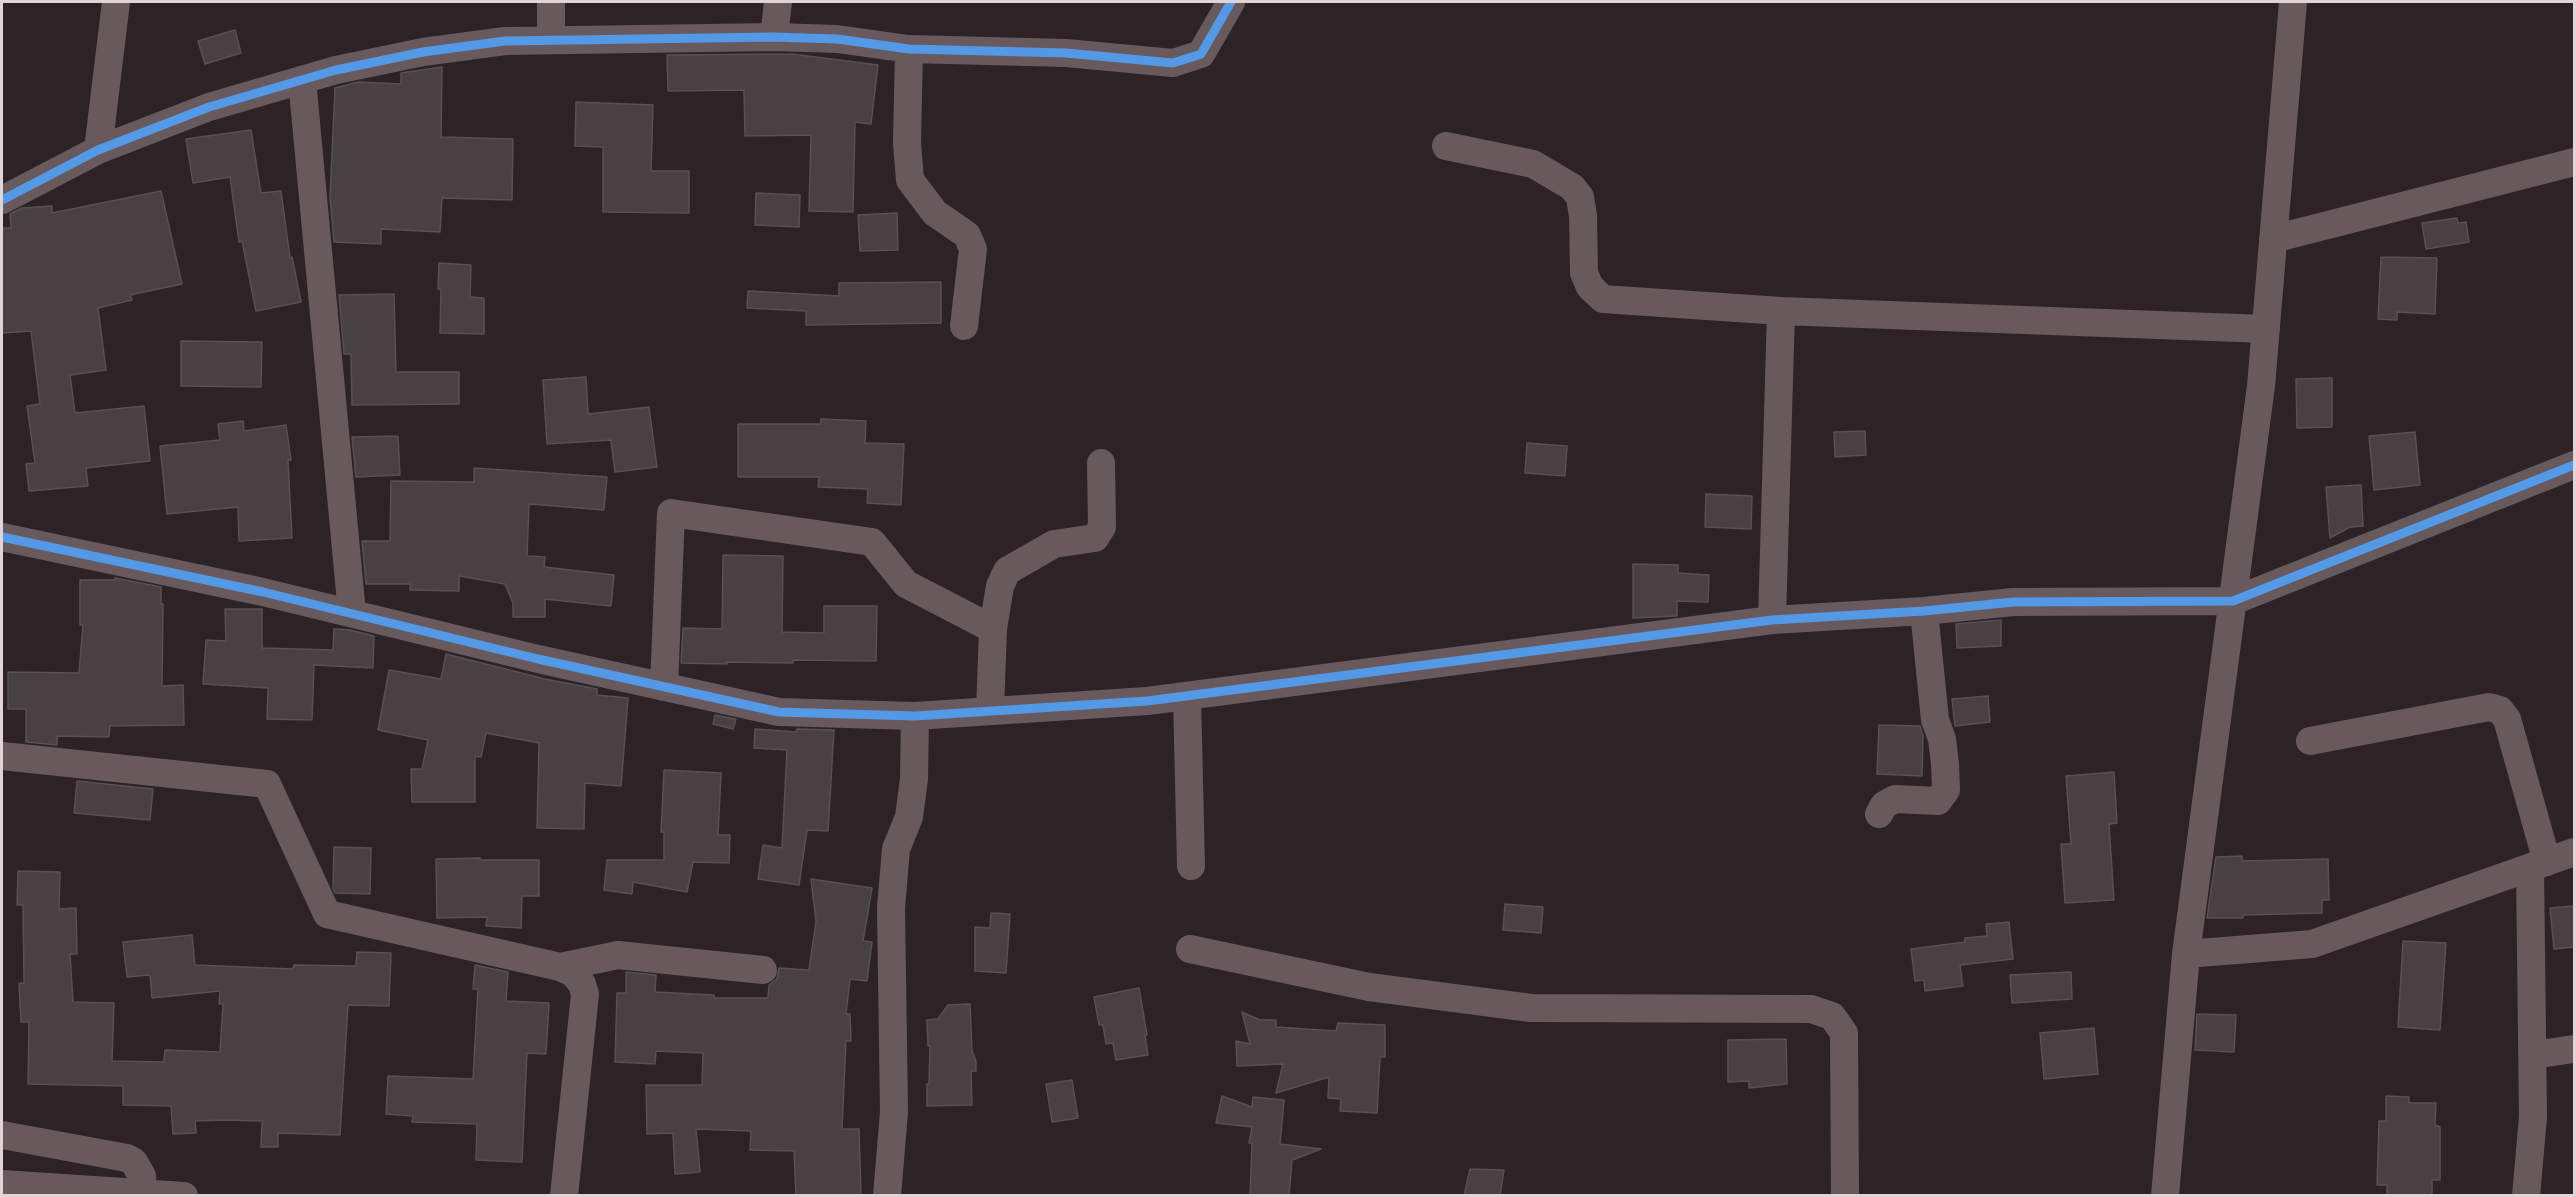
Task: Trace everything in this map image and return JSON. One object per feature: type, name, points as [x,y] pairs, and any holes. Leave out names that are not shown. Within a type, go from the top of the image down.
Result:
[{"type":"street","points":[[98,150],[116,2]]},
{"type":"street","points":[[551,2],[551,40]]},
{"type":"street","points":[[774,37],[778,2]]},
{"type":"street","points":[[2,200],[98,150],[209,106],[336,70],[423,52],[505,41],[774,37],[837,39],[909,49],[1066,53],[1173,63],[1201,54],[1231,2]]},
{"type":"street","points":[[2165,1196],[2186,954],[2261,386],[2293,2]]},
{"type":"street","points":[[909,49],[907,142],[910,180],[935,213],[967,235],[973,249],[964,326]]},
{"type":"street","points":[[302,80],[352,613]]},
{"type":"street","points":[[1446,146],[1533,164],[1572,187],[1580,197],[1583,216],[1584,273],[1590,287],[1603,299],[1781,311],[2266,329]]},
{"type":"street","points":[[2273,240],[2574,162]]},
{"type":"street","points":[[1772,620],[1781,311]]},
{"type":"street","points":[[990,711],[993,629],[1000,586],[1007,571],[1054,544],[1095,538],[1102,527],[1101,463]]},
{"type":"street","points":[[2,537],[264,592],[779,712],[915,716],[1186,696],[1772,620],[1924,611],[2013,602],[2234,601],[2574,465]]},
{"type":"street","points":[[664,687],[671,513],[872,542],[906,584],[993,629]]},
{"type":"street","points":[[1879,814],[1884,805],[1895,799],[1938,801],[1946,790],[1945,764],[1940,733],[1935,720],[1924,611]]},
{"type":"street","points":[[1186,696],[1191,866]]},
{"type":"street","points":[[2310,741],[2489,707],[2500,710],[2507,719],[2539,865],[2533,1117],[2526,1196]]},
{"type":"street","points":[[887,1196],[894,1112],[891,908],[896,849],[909,817],[914,779],[915,716]]},
{"type":"street","points":[[2,756],[267,784],[327,914],[560,967],[573,973],[582,984],[585,994],[564,1196]]},
{"type":"street","points":[[2186,954],[2312,944],[2574,852]]},
{"type":"street","points":[[1190,949],[1369,987],[1531,1008],[1811,1009],[1832,1016],[1844,1033],[1845,1196]]},
{"type":"street","points":[[560,967],[618,955],[763,970]]},
{"type":"street","points":[[2533,1055],[2574,1049]]},
{"type":"street","points":[[2,1135],[127,1158],[139,1168],[143,1193]]},
{"type":"street","points":[[2,1184],[184,1196]]},
{"type":"building","points":[[235,30],[241,53],[205,64],[198,41]]},
{"type":"building","points":[[792,54],[878,65],[871,124],[855,122],[853,212],[809,211],[811,135],[745,136],[744,90],[668,91],[667,55]]},
{"type":"building","points":[[442,67],[441,137],[513,139],[512,200],[442,198],[440,232],[381,229],[381,244],[334,242],[330,197],[335,88],[358,82],[401,84],[401,73]]},
{"type":"building","points":[[576,102],[653,105],[651,171],[689,171],[689,213],[603,212],[603,147],[575,146]]},
{"type":"building","points":[[251,130],[261,193],[281,191],[290,258],[292,257],[301,302],[256,311],[242,241],[239,242],[230,177],[193,183],[186,139]]},
{"type":"building","points":[[161,191],[182,284],[130,295],[132,300],[98,308],[106,370],[70,375],[75,413],[144,406],[150,461],[86,468],[88,486],[29,491],[26,464],[35,463],[27,406],[40,404],[31,331],[2,333],[2,228],[11,228],[10,214],[22,208],[52,206],[52,213]]},
{"type":"building","points":[[756,193],[800,195],[799,227],[755,225]]},
{"type":"building","points":[[897,213],[898,250],[860,251],[858,215]]},
{"type":"building","points":[[2457,218],[2458,223],[2466,222],[2469,242],[2426,249],[2422,223]]},
{"type":"building","points":[[2381,257],[2437,258],[2435,314],[2397,312],[2397,320],[2378,319]]},
{"type":"building","points":[[439,263],[471,265],[470,297],[484,298],[484,334],[440,333]]},
{"type":"building","points":[[941,282],[941,323],[806,325],[806,311],[747,308],[748,291],[839,296],[839,283]]},
{"type":"building","points":[[394,294],[396,372],[459,372],[459,404],[352,405],[351,354],[344,354],[339,295]]},
{"type":"building","points":[[181,341],[262,342],[261,387],[181,386]]},
{"type":"building","points":[[586,377],[588,414],[649,407],[657,467],[615,472],[611,440],[547,444],[543,380]]},
{"type":"building","points":[[2332,378],[2332,427],[2297,428],[2296,379]]},
{"type":"building","points":[[821,419],[866,421],[865,443],[904,444],[901,505],[867,503],[868,489],[818,487],[819,477],[738,477],[738,424],[821,424]]},
{"type":"building","points":[[243,421],[244,431],[286,425],[291,460],[288,460],[292,538],[239,541],[238,507],[167,514],[160,446],[220,440],[218,424]]},
{"type":"building","points":[[1865,431],[1866,455],[1835,457],[1834,432]]},
{"type":"building","points":[[2415,432],[2420,485],[2374,490],[2369,436]]},
{"type":"building","points":[[398,436],[400,475],[356,477],[352,437]]},
{"type":"building","points":[[1527,443],[1567,446],[1565,476],[1525,473]]},
{"type":"building","points":[[474,468],[607,477],[604,510],[529,504],[527,556],[545,557],[544,567],[614,575],[611,606],[545,599],[545,617],[513,617],[513,603],[505,584],[459,576],[459,591],[410,590],[410,584],[366,584],[362,541],[390,541],[391,481],[474,482]]},
{"type":"building","points":[[2361,485],[2363,526],[2350,527],[2330,538],[2326,487]]},
{"type":"building","points":[[1706,494],[1752,496],[1751,529],[1705,527]]},
{"type":"building","points":[[723,555],[783,556],[782,632],[824,633],[824,606],[877,606],[876,661],[793,660],[793,663],[681,663],[683,628],[722,629]]},
{"type":"building","points":[[1633,564],[1678,565],[1678,573],[1709,575],[1708,602],[1677,601],[1677,616],[1633,618]]},
{"type":"building","points":[[115,578],[161,587],[161,604],[163,604],[162,686],[183,685],[184,725],[110,726],[109,737],[57,736],[57,745],[26,742],[26,709],[8,709],[8,672],[79,673],[83,625],[80,625],[80,580],[115,580]]},
{"type":"building","points":[[225,609],[262,609],[262,648],[333,650],[334,629],[374,636],[373,668],[314,665],[312,720],[267,719],[268,688],[203,684],[206,640],[226,641]]},
{"type":"building","points":[[2001,620],[2001,646],[1957,648],[1956,624]]},
{"type":"building","points":[[446,654],[545,679],[597,689],[597,695],[628,698],[621,786],[585,783],[584,829],[537,828],[539,743],[486,733],[481,757],[475,756],[475,802],[412,802],[411,769],[422,769],[428,740],[378,730],[389,670],[441,679]]},
{"type":"building","points":[[1988,696],[1990,722],[1955,726],[1952,699]]},
{"type":"building","points":[[715,715],[736,719],[733,729],[713,724]]},
{"type":"building","points":[[1879,725],[1920,726],[1923,736],[1922,776],[1877,774]]},
{"type":"building","points":[[755,729],[796,732],[797,729],[834,730],[828,831],[807,830],[799,885],[758,879],[763,845],[782,848],[787,750],[754,748]]},
{"type":"building","points":[[664,770],[721,773],[718,835],[730,835],[729,863],[693,862],[687,892],[633,882],[632,894],[604,890],[607,860],[664,860],[664,832],[661,832]]},
{"type":"building","points":[[2114,772],[2117,823],[2109,824],[2114,900],[2065,903],[2061,844],[2071,844],[2066,776]]},
{"type":"building","points":[[77,781],[153,789],[150,820],[74,813]]},
{"type":"building","points":[[334,847],[371,848],[370,894],[335,893],[333,888]]},
{"type":"building","points":[[2242,856],[2242,861],[2328,859],[2329,900],[2322,900],[2322,913],[2207,918],[2216,857]]},
{"type":"building","points":[[480,858],[480,860],[539,860],[539,896],[522,896],[521,928],[486,926],[487,917],[437,918],[436,859]]},
{"type":"building","points":[[18,871],[60,872],[59,909],[76,908],[77,954],[70,954],[73,1002],[114,1003],[112,1061],[164,1062],[165,1050],[220,1052],[223,1004],[219,1004],[220,991],[152,998],[150,975],[127,977],[123,942],[192,935],[195,965],[293,969],[294,965],[356,966],[357,952],[391,953],[389,1006],[348,1005],[340,1135],[278,1133],[278,1147],[261,1147],[262,1121],[224,1120],[195,1121],[196,1133],[173,1134],[171,1106],[123,1105],[123,1086],[28,1084],[29,1022],[21,1022],[19,983],[24,983],[23,905],[17,905]]},
{"type":"building","points":[[811,879],[872,888],[863,941],[872,942],[867,981],[850,979],[846,1014],[850,1014],[851,1041],[846,1041],[842,1129],[859,1129],[861,1196],[796,1196],[794,1151],[750,1150],[751,1131],[696,1129],[700,1172],[675,1174],[673,1133],[647,1134],[646,1085],[702,1085],[703,1053],[656,1051],[655,1064],[615,1062],[617,993],[626,993],[626,972],[656,975],[655,992],[714,995],[714,998],[768,998],[769,985],[777,979],[779,968],[809,970],[816,921]]},
{"type":"building","points":[[1505,904],[1543,907],[1541,933],[1503,930]]},
{"type":"building","points":[[2574,906],[2574,947],[2554,949],[2550,908]]},
{"type":"building","points":[[991,913],[1010,914],[1006,973],[975,971],[975,927],[990,928]]},
{"type":"building","points":[[2009,922],[2013,959],[1960,965],[1963,986],[1925,991],[1924,980],[1915,981],[1911,949],[1965,942],[1965,938],[1987,936],[1986,924]]},
{"type":"building","points":[[2403,941],[2446,943],[2440,1030],[2398,1027]]},
{"type":"building","points":[[475,965],[508,972],[506,1001],[549,1003],[546,1054],[527,1053],[522,1162],[476,1160],[477,1124],[412,1122],[413,1116],[386,1114],[388,1076],[473,1079],[478,989],[473,989]]},
{"type":"building","points":[[2071,972],[2072,999],[2012,1003],[2010,975]]},
{"type":"building","points":[[1139,988],[1148,1055],[1116,1060],[1113,1043],[1106,1044],[1103,1025],[1099,1025],[1094,997]]},
{"type":"building","points":[[970,1004],[972,1051],[976,1061],[976,1071],[971,1071],[972,1105],[927,1106],[930,1046],[928,1046],[927,1020],[938,1019],[948,1005]]},
{"type":"building","points":[[1242,1012],[1260,1020],[1276,1020],[1276,1027],[1336,1031],[1338,1023],[1385,1025],[1385,1057],[1380,1057],[1377,1113],[1340,1111],[1341,1099],[1328,1098],[1329,1077],[1276,1093],[1283,1064],[1237,1066],[1236,1041],[1250,1044]]},
{"type":"building","points":[[2197,1014],[2236,1015],[2234,1052],[2195,1050]]},
{"type":"building","points":[[2094,1028],[2098,1074],[2044,1079],[2040,1033]]},
{"type":"building","points":[[1786,1039],[1787,1084],[1749,1088],[1749,1081],[1728,1082],[1728,1040]]},
{"type":"building","points":[[1072,1080],[1078,1118],[1052,1122],[1046,1084]]},
{"type":"building","points":[[1222,1096],[1252,1107],[1253,1097],[1284,1100],[1280,1144],[1321,1149],[1292,1160],[1289,1196],[1250,1196],[1252,1144],[1249,1143],[1252,1127],[1216,1123]]},
{"type":"building","points":[[2386,1096],[2409,1097],[2409,1103],[2436,1103],[2435,1125],[2440,1127],[2440,1180],[2432,1180],[2432,1196],[2387,1196],[2387,1185],[2377,1185],[2379,1121],[2386,1121]]},
{"type":"building","points":[[1470,1169],[1504,1170],[1500,1196],[1464,1196]]},
{"type":"cycle path","points":[[2,200],[98,150],[209,107],[336,70],[423,52],[505,41],[774,37],[837,39],[909,49],[1066,53],[1173,63],[1201,54],[1231,2]]},
{"type":"cycle path","points":[[2,537],[263,592],[538,659],[779,712],[915,716],[1147,701],[1772,620],[1924,611],[2013,602],[2233,601],[2574,465]]}]
